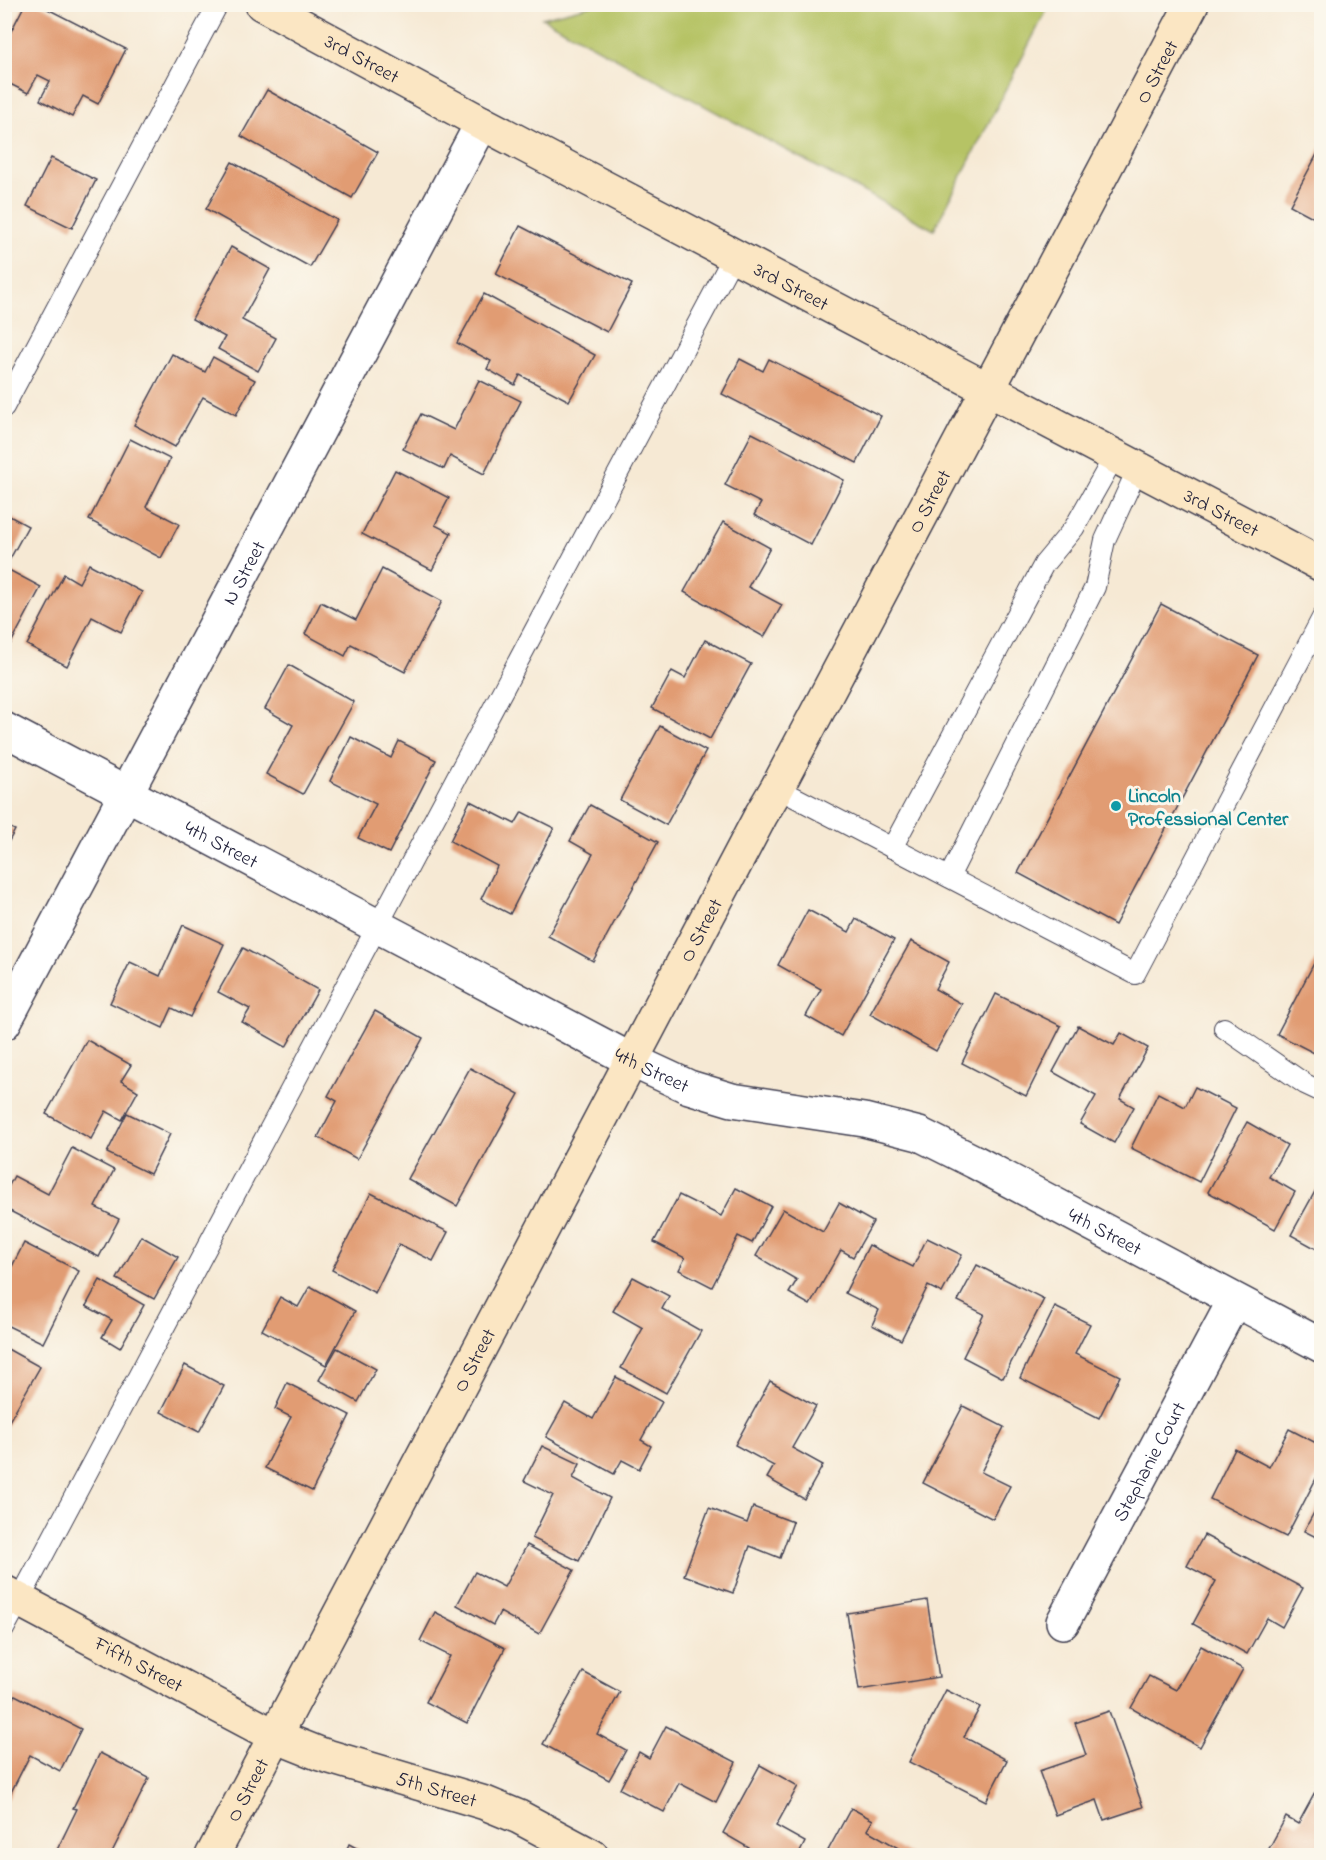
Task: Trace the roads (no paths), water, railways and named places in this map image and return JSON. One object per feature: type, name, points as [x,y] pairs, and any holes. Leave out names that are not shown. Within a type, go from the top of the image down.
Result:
[{"type":"street","name":"3rd Street","points":[[262,4],[482,123],[1322,565]]},
{"type":"street","name":"O Street","points":[[212,1856],[1192,4]]},
{"type":"street","name":"N Street","points":[[4,1023],[482,123]]},
{"type":"street","name":"4th Street","points":[[4,729],[633,1061],[689,1087],[732,1100],[864,1120],[919,1134],[1322,1346]]},
{"type":"street","name":"Stephanie Court","points":[[1063,1622],[1234,1301]]},
{"type":"street","name":"Fifth Street","points":[[12,1596],[275,1736]]},
{"type":"street","name":"5th Street","points":[[275,1736],[320,1754],[485,1803],[519,1817],[592,1856]]},
{"type":"lane","points":[[4,407],[218,4]]},
{"type":"lane","points":[[4,1629],[12,1596],[377,926],[734,255]]},
{"type":"lane","points":[[892,848],[1044,564],[1126,463]]},
{"type":"lane","points":[[949,877],[1095,587],[1126,463]]},
{"type":"lane","points":[[777,788],[1135,974],[1322,618]]},
{"type":"lane","points":[[1224,1028],[1305,1084],[1322,1092]]},
{"type":"place","name":"Lincoln Professional Center","points":[[1116,806]]}]
